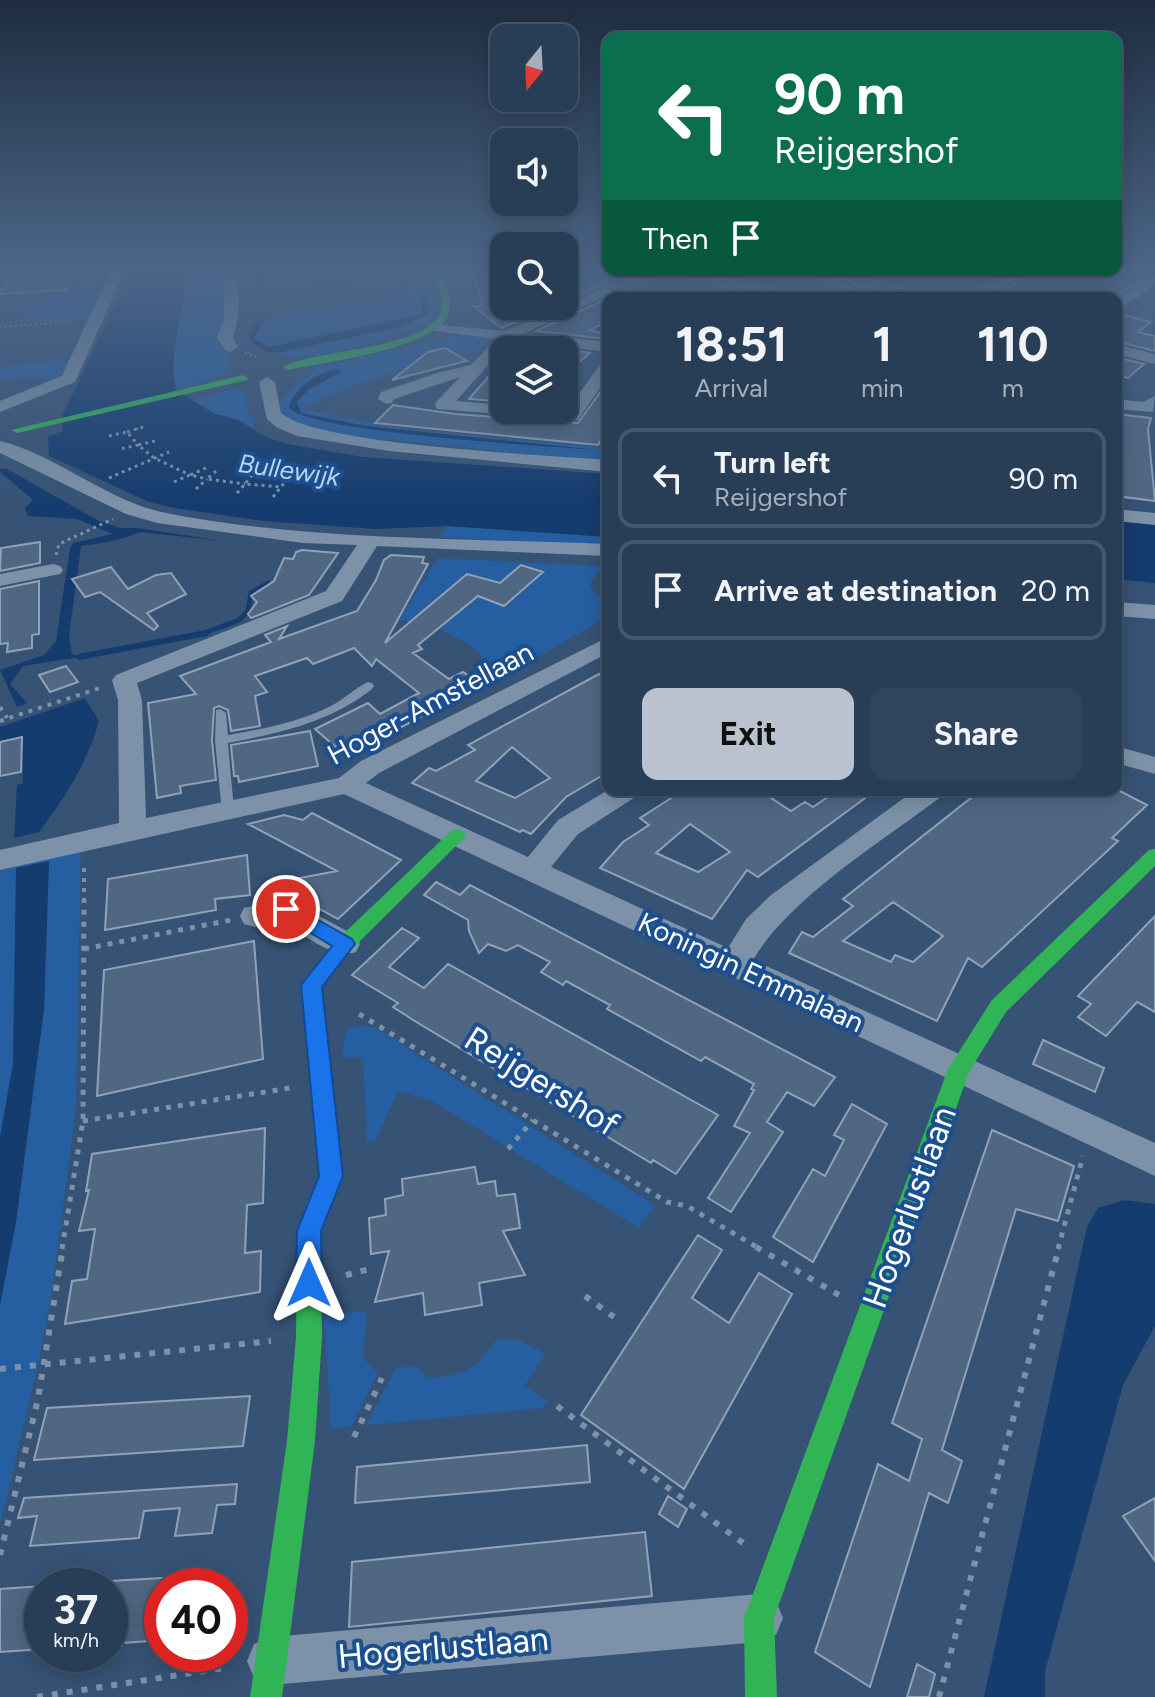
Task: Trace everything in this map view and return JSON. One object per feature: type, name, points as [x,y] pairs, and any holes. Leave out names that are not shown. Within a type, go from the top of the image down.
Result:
[{"type":"street","points":[[0,407],[69,379],[83,349]]},
{"type":"street","points":[[234,349],[262,367],[290,370],[286,376],[267,382]]},
{"type":"street","points":[[0,444],[12,438],[8,426],[52,422],[190,390],[262,367],[354,349]]},
{"type":"street","points":[[429,403],[476,369],[495,349]]},
{"type":"street","points":[[1122,351],[1155,359]]},
{"type":"street","points":[[262,367],[273,415],[303,432],[389,446],[602,465]]},
{"type":"street","points":[[476,369],[404,389],[386,399],[490,409]]},
{"type":"street","points":[[578,408],[602,374]]},
{"type":"street","points":[[1129,388],[1153,404]]},
{"type":"street","points":[[1122,404],[1153,404]]},
{"type":"street","points":[[0,444],[133,510],[164,519],[303,537],[602,550]]},
{"type":"street","points":[[1122,516],[1155,519]]},
{"type":"street","points":[[133,829],[130,700],[124,680],[334,596],[370,541]]},
{"type":"street","points":[[0,580],[53,570]]},
{"type":"street","points":[[1122,609],[1155,612]]},
{"type":"street","name":"Hoger-Amstellaan","points":[[0,860],[347,785],[370,767],[602,647]]},
{"type":"street","points":[[1122,756],[1155,766]]},
{"type":"street","name":"Koningin Emmalaan","points":[[347,785],[1155,1160]]},
{"type":"street","points":[[533,870],[568,827],[618,796]]},
{"type":"street","points":[[735,963],[757,927],[781,903],[925,796]]},
{"type":"street","points":[[268,1679],[301,1441],[309,1337],[309,1231],[331,1176],[324,1083],[311,985],[345,944],[457,835]]},
{"type":"street","name":"Hogerlustlaan","points":[[761,1697],[759,1618],[959,1069],[999,1006],[1155,855]]},
{"type":"street","points":[[255,916],[286,909],[345,944]]},
{"type":"street","name":"Hogerlustlaan","points":[[268,1679],[759,1618]]},
{"type":"lane","points":[[221,740],[296,726],[355,698],[368,686]]},
{"type":"lane","points":[[220,713],[227,810]]},
{"type":"path","points":[[109,436],[144,427]]},
{"type":"path","points":[[127,432],[154,458],[190,475],[282,487]]},
{"type":"path","points":[[120,449],[155,441]]},
{"type":"path","points":[[101,482],[169,452]]},
{"type":"path","points":[[174,482],[206,468]]},
{"type":"path","points":[[196,489],[216,471]]},
{"type":"path","points":[[237,493],[252,475]]},
{"type":"path","points":[[273,497],[288,478]]},
{"type":"path","points":[[53,570],[59,544],[110,520]]},
{"type":"path","points":[[0,721],[124,680]]},
{"type":"path","points":[[0,707],[7,719]]},
{"type":"path","points":[[0,1555],[43,1364],[83,1121],[84,840]]},
{"type":"path","points":[[84,949],[255,916]]},
{"type":"path","name":"Reijgershof","points":[[359,1014],[667,1202],[687,1206],[870,1314]]},
{"type":"path","points":[[83,1121],[324,1083]]},
{"type":"path","points":[[508,1149],[533,1120]]},
{"type":"path","points":[[939,1697],[1090,1130]]},
{"type":"path","points":[[585,1296],[614,1317]]},
{"type":"path","points":[[0,1369],[309,1337]]},
{"type":"path","points":[[354,1437],[382,1378]]},
{"type":"path","points":[[557,1406],[777,1568]]},
{"type":"path","points":[[37,1697],[268,1679]]},
{"type":"shaded area","points":[[175,349],[223,349],[231,364],[222,375],[176,390]]},
{"type":"shaded area","points":[[349,349],[296,357],[280,355],[282,352]]},
{"type":"shaded area","points":[[398,349],[482,349],[404,369],[302,409],[403,429],[602,447],[602,462],[325,433],[283,416],[278,407],[285,395],[313,369]]},
{"type":"shaded area","points":[[51,361],[72,362],[55,381],[37,377],[0,379],[0,367]]},
{"type":"shaded area","points":[[233,389],[246,392],[247,412],[255,419],[254,429],[213,413],[192,400]]},
{"type":"shaded area","points":[[447,526],[602,537],[602,548],[440,537]]},
{"type":"shaded area","points":[[438,558],[597,566],[600,569],[590,584],[593,593],[602,598],[602,620],[521,667],[507,669],[491,666],[472,646],[432,625],[399,620]]},
{"type":"shaded area","points":[[81,847],[76,1108],[52,1292],[37,1370],[0,1524],[0,1305],[16,1222],[44,1009],[49,862],[16,869],[13,1064],[0,1137],[0,867]]},
{"type":"shaded area","points":[[367,1026],[377,1029],[655,1205],[639,1228],[432,1101],[398,1091],[376,1140],[367,1142],[363,1057],[342,1058],[346,1028]]},
{"type":"shaded area","points":[[367,1311],[363,1358],[378,1373],[352,1426],[331,1428],[324,1315]]},
{"type":"shaded area","points":[[496,1340],[519,1340],[545,1354],[525,1385],[548,1402],[543,1408],[366,1425],[396,1368],[417,1366],[427,1378],[450,1376],[474,1365]]},
{"type":"water","name":"Bullewijk","points":[[94,349],[174,349],[176,390],[213,413],[238,420],[268,438],[287,444],[363,457],[602,474],[602,537],[447,526],[375,529],[263,521],[174,508],[149,502],[49,456],[48,437],[63,431],[62,416]]},
{"type":"water","points":[[263,349],[295,349],[282,352]]},
{"type":"water","points":[[338,369],[341,372],[308,390],[297,402],[301,413],[366,426],[602,451],[387,432],[307,417],[289,408],[301,387],[323,373]]},
{"type":"water","points":[[5,468],[99,521],[120,528],[223,541],[141,532],[114,541],[81,546],[69,636],[72,654],[81,657],[23,666],[10,684],[27,703],[17,707],[0,670],[44,655],[56,641],[73,543],[113,534],[77,519],[28,516],[25,508],[33,500],[0,472]]},
{"type":"water","points":[[1122,521],[1155,524],[1155,583],[1122,580]]},
{"type":"water","points":[[85,698],[99,721],[82,766],[39,832],[14,838],[17,785],[23,783],[22,737],[0,741],[0,727]]},
{"type":"water","points":[[49,861],[44,1009],[16,1222],[0,1305],[0,1137],[13,1064],[16,868]]},
{"type":"water","points":[[1124,1200],[1155,1204],[1155,1326],[1123,1385],[1045,1671],[1045,1697],[984,1697],[1087,1227],[1098,1208]]},
{"type":"building","points":[[447,349],[467,361],[392,380],[428,352]]},
{"type":"building","points":[[578,351],[590,353],[579,362]]},
{"type":"building","points":[[1122,358],[1144,364],[1128,378],[1122,376]]},
{"type":"building","points":[[490,375],[490,401],[469,399]]},
{"type":"building","points":[[602,390],[602,439],[598,445],[375,423],[393,405],[490,417],[490,424],[578,424]]},
{"type":"building","points":[[1122,415],[1151,418],[1148,429],[1155,501],[1122,497]]},
{"type":"building","points":[[40,542],[40,563],[0,571],[1,548]]},
{"type":"building","points":[[296,552],[338,553],[309,595],[251,618],[248,614],[257,602],[251,596],[274,581],[284,558],[293,559]]},
{"type":"building","points":[[391,555],[424,557],[422,563],[428,564],[385,643],[467,574],[500,583],[521,565],[543,572],[504,606],[478,596],[418,645],[422,649],[413,653],[449,679],[463,672],[482,685],[346,756],[315,729],[368,703],[380,714],[419,693],[376,659],[372,666],[354,648],[313,664],[307,658],[255,676],[267,692],[255,696],[260,726],[231,731],[228,710],[219,706],[214,708],[212,740],[216,780],[180,786],[181,793],[157,798],[148,703],[196,694],[180,676],[271,642],[265,635],[287,626],[279,639],[357,611],[384,560]]},
{"type":"building","points":[[111,567],[128,589],[156,575],[171,573],[186,594],[147,613],[158,626],[154,630],[100,592],[85,597],[72,579]]},
{"type":"building","points":[[39,581],[39,634],[32,635],[32,648],[7,652],[8,643],[0,644],[0,589]]},
{"type":"building","points":[[66,666],[78,682],[50,692],[39,675]]},
{"type":"building","points":[[599,674],[602,676],[602,776],[566,797],[531,834],[520,832],[412,783],[429,768],[436,771],[475,750],[468,745]],"holes":[[[512,747],[550,778],[515,798],[476,781]]]},
{"type":"building","points":[[310,731],[318,766],[239,782],[238,776],[234,776],[231,745]]},
{"type":"building","points":[[22,737],[21,772],[0,776],[0,742]]},
{"type":"building","points":[[1122,792],[1147,805],[1112,838],[1118,841],[982,967],[968,958],[937,1021],[789,953],[802,932],[813,937],[853,906],[843,899],[973,796],[1122,796]],"holes":[[[893,902],[943,936],[913,962],[895,955],[891,962],[843,941]]]},
{"type":"building","points":[[675,796],[768,796],[791,811],[805,802],[813,807],[829,796],[868,796],[758,877],[747,870],[712,919],[600,868],[623,842],[649,825],[640,818]],"holes":[[[690,824],[730,852],[698,872],[656,853]]]},
{"type":"building","points":[[312,813],[401,860],[338,919],[273,883],[337,871],[248,824],[284,815],[303,820]]},
{"type":"building","points":[[247,855],[250,895],[215,899],[216,910],[105,930],[108,879]]},
{"type":"building","points":[[436,882],[460,895],[470,885],[835,1077],[814,1106],[787,1092],[767,1122],[783,1132],[731,1212],[708,1198],[750,1133],[734,1126],[754,1090],[751,1089],[754,1084],[705,1057],[701,1061],[607,1009],[610,1005],[566,981],[563,985],[541,972],[550,962],[518,945],[506,951],[488,944],[479,953],[469,931],[468,920],[424,895]]},
{"type":"building","points":[[1155,916],[1155,1012],[1137,1002],[1106,1036],[1078,1017],[1091,1004],[1078,996]]},
{"type":"building","points":[[402,928],[419,938],[389,967],[424,988],[448,964],[718,1115],[676,1174],[653,1160],[651,1163],[418,1023],[393,1007],[398,1003],[352,975]]},
{"type":"building","points":[[254,941],[263,1059],[97,1096],[104,970]]},
{"type":"building","points":[[1043,1040],[1104,1068],[1095,1092],[1033,1064]]},
{"type":"building","points":[[852,1104],[887,1124],[813,1262],[773,1237],[813,1169],[825,1176],[844,1140],[834,1135]]},
{"type":"building","points":[[265,1128],[263,1203],[247,1205],[245,1253],[261,1251],[260,1292],[65,1324],[72,1281],[87,1279],[95,1229],[79,1231],[89,1190],[86,1191],[92,1154]]},
{"type":"building","points":[[992,1130],[1074,1166],[1058,1221],[1016,1209],[942,1450],[962,1461],[948,1503],[929,1493],[870,1687],[815,1652],[878,1464],[909,1481],[922,1439],[892,1423]]},
{"type":"building","points":[[475,1167],[478,1184],[495,1181],[497,1196],[515,1194],[520,1228],[503,1231],[525,1275],[479,1283],[482,1305],[425,1315],[423,1293],[375,1302],[389,1251],[371,1254],[369,1218],[386,1215],[385,1199],[403,1195],[402,1179]]},
{"type":"building","points":[[698,1235],[722,1250],[692,1298],[729,1323],[759,1273],[792,1294],[684,1489],[581,1415]]},
{"type":"building","points":[[250,1396],[243,1446],[34,1460],[47,1408]]},
{"type":"building","points":[[587,1445],[590,1482],[355,1503],[357,1467]]},
{"type":"building","points":[[237,1484],[235,1504],[217,1505],[212,1533],[175,1536],[180,1508],[144,1511],[139,1538],[30,1546],[37,1516],[18,1518],[24,1498]]},
{"type":"building","points":[[668,1496],[687,1509],[678,1527],[659,1514]]},
{"type":"building","points":[[1155,1498],[1155,1561],[1123,1516]]},
{"type":"building","points":[[645,1532],[652,1596],[349,1627],[352,1562]]},
{"type":"building","points":[[144,1579],[144,1641],[128,1643],[128,1580]]},
{"type":"building","points":[[24,1587],[24,1650],[0,1652],[0,1589]]},
{"type":"building","points":[[917,1664],[935,1674],[929,1697],[907,1697]]},
{"type":"waterway","points":[[203,634],[239,620],[248,611],[251,593],[268,583]]},
{"type":"waterway","points":[[79,657],[203,634]]},
{"type":"traffic: fast","points":[[288,367],[374,349]]},
{"type":"traffic: fast","points":[[17,430],[243,378]]},
{"type":"traffic: fast","points":[[266,1697],[301,1441],[309,1337],[309,1231],[331,1176],[311,985],[345,944],[457,835]]},
{"type":"traffic: fast","points":[[761,1697],[759,1618],[959,1069],[999,1006],[1155,855]]},
{"type":"route","points":[[286,909],[345,944],[311,985],[324,1083],[331,1176],[309,1231],[309,1283]]}]
